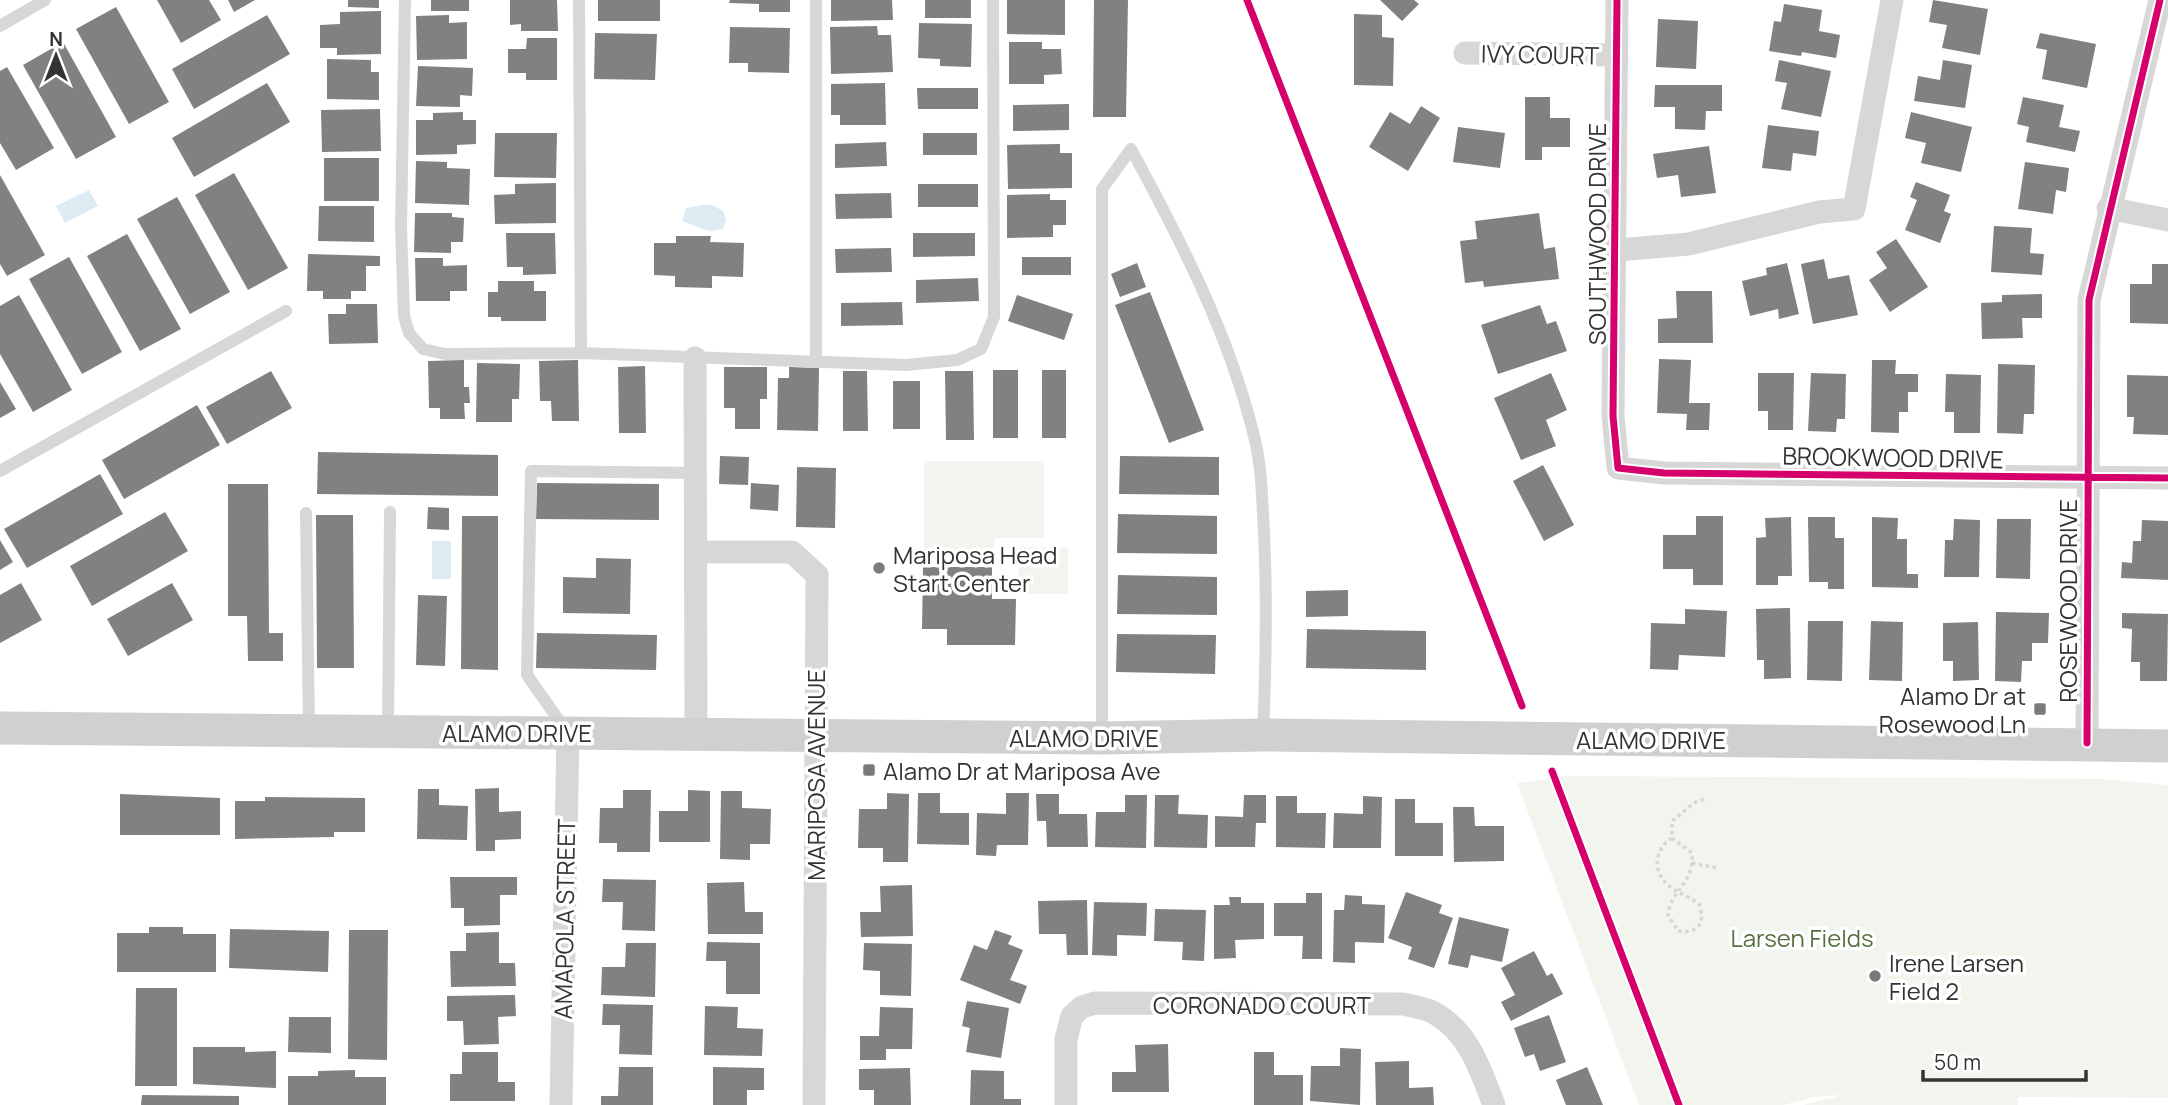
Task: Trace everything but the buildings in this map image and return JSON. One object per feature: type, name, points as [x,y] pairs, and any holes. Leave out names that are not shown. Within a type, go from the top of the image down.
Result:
[{"type":"main road","name":"ALAMO DRIVE","points":[[0,728],[1102,738],[1263,735],[2168,746]]},
{"type":"street","name":"SOUTHWOOD DRIVE","points":[[1617,0],[1617,250],[1613,416],[1618,468]]},
{"type":"street","points":[[1617,250],[1689,244],[1819,212],[1854,209],[1892,0]]},
{"type":"street","name":"ROSEWOOD DRIVE","points":[[2087,743],[2086,478],[2089,300],[2108,208],[2160,0]]},
{"type":"street","name":"IVY COURT","points":[[1465,53],[1615,55]]},
{"type":"street","points":[[2108,208],[2168,220]]},
{"type":"street","points":[[695,358],[696,733]]},
{"type":"street","name":"BROOKWOOD DRIVE","points":[[1618,468],[1664,473],[2168,478]]},
{"type":"street","name":"MARIPOSA AVENUE","points":[[696,552],[792,552],[817,575],[814,1105]]},
{"type":"street","name":"AMAPOLA STREET","points":[[561,1105],[568,732]]},
{"type":"street","name":"CORONADO COURT","points":[[1066,1105],[1066,1040],[1072,1016],[1088,1004],[1144,1003],[1404,1004],[1435,1013],[1461,1035],[1475,1058],[1493,1105]]},
{"type":"lane","points":[[0,26],[45,0]]},
{"type":"lane","points":[[405,0],[401,227],[404,316],[409,333],[423,349],[445,354],[581,353],[906,365],[957,360],[981,349],[993,317],[993,0]]},
{"type":"lane","points":[[579,0],[581,353]]},
{"type":"lane","points":[[816,0],[816,361]]},
{"type":"lane","points":[[1102,738],[1102,189],[1131,149],[1188,255],[1227,347],[1255,438],[1262,500],[1268,619],[1263,735]]},
{"type":"lane","points":[[0,471],[286,311]]},
{"type":"lane","points":[[568,732],[527,675],[531,471],[695,473]]},
{"type":"lane","points":[[388,731],[390,512]]},
{"type":"lane","points":[[306,513],[309,731]]},
{"type":"path","points":[[1672,838],[1692,853],[1692,874],[1679,893],[1669,906],[1668,915],[1678,931],[1691,933],[1698,929],[1702,911],[1692,898],[1679,893],[1660,875],[1658,852],[1672,838],[1672,821],[1694,803],[1707,798]]},
{"type":"path","points":[[1692,863],[1718,868]]},
{"type":"green space","points":[[924,461],[1044,461],[1044,538],[994,538],[993,565],[962,565],[951,554],[924,554]]},
{"type":"green space","points":[[1019,547],[1068,548],[1068,594],[1018,594]]},
{"type":"green space","name":"Larsen Fields","points":[[1566,776],[2102,779],[2168,785],[2168,1098],[2018,1097],[2018,1105],[1803,1105],[1843,1095],[1814,1097],[1783,1105],[1639,1105],[1517,783]]},
{"type":"shaded area","points":[[89,190],[98,206],[65,223],[56,206]]},
{"type":"shaded area","points":[[712,205],[723,211],[726,220],[723,229],[709,231],[682,221],[686,208]]},
{"type":"shaded area","points":[[432,541],[451,541],[451,579],[432,579]]},
{"type":"cycle path","points":[[1247,0],[1522,706]]},
{"type":"cycle path","points":[[1617,0],[1613,416],[1618,468],[1664,473],[2168,478]]},
{"type":"cycle path","points":[[2087,743],[2089,300],[2160,0]]},
{"type":"cycle path","points":[[1552,771],[1679,1105]]},
{"type":"place","name":"Mariposa Head Start Center","points":[[879,568]]},
{"type":"place","name":"Alamo Dr at Rosewood Ln","points":[[2040,709]]},
{"type":"place","name":"Alamo Dr at Mariposa Ave","points":[[869,770]]},
{"type":"place","name":"Irene Larsen Field 2","points":[[1875,976]]}]
